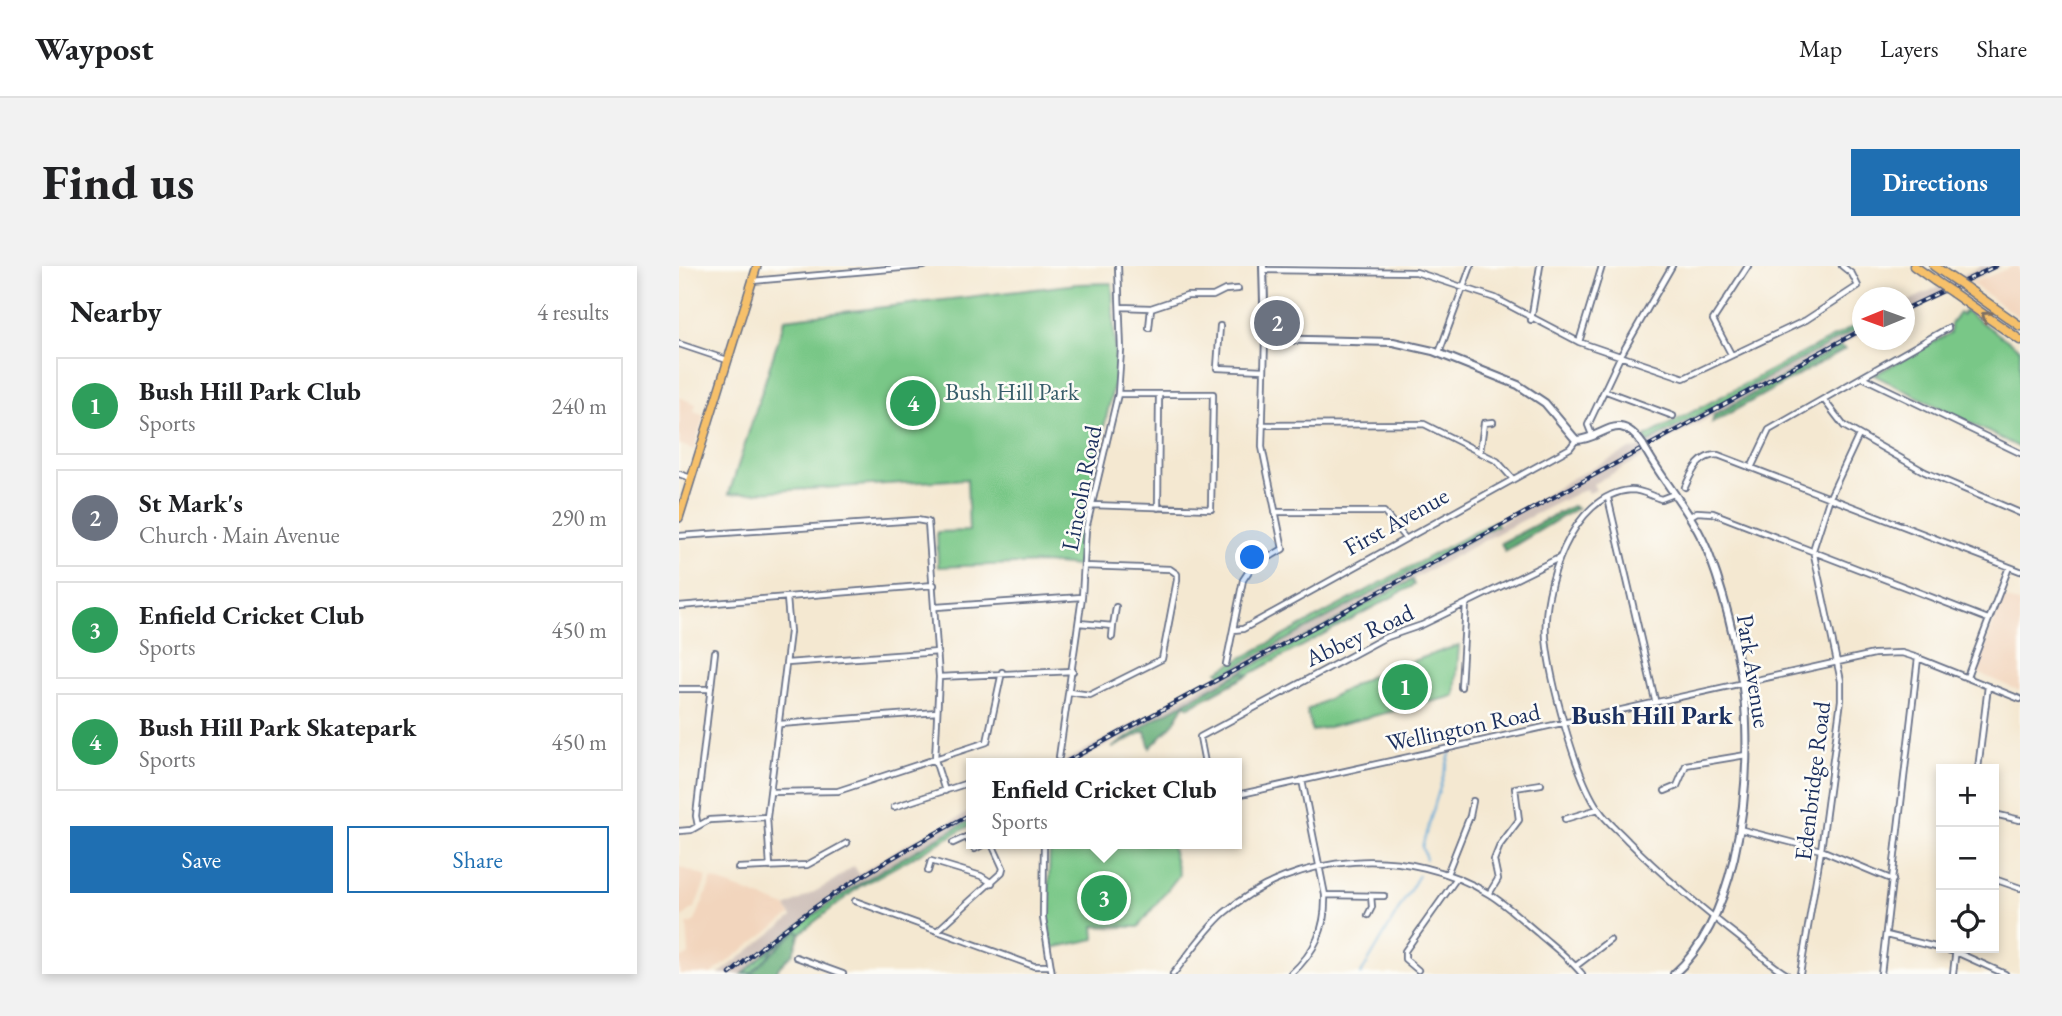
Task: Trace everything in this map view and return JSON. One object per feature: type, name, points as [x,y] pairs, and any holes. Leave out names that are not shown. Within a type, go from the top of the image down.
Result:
[{"type":"highway","points":[[1914,266],[2020,340]]},
{"type":"highway","points":[[1934,266],[2020,326]]},
{"type":"main road","points":[[679,518],[757,266]]},
{"type":"street","points":[[752,281],[924,266]]},
{"type":"street","name":"Lincoln Road","points":[[1059,757],[1073,671],[1091,505],[1118,394],[1118,266]]},
{"type":"street","points":[[1439,353],[1471,266]]},
{"type":"street","points":[[1531,320],[1539,266]]},
{"type":"street","points":[[1579,342],[1602,266]]},
{"type":"street","points":[[1592,435],[1588,425],[1621,355],[1672,266]]},
{"type":"street","points":[[1731,354],[1713,320],[1748,266]]},
{"type":"street","points":[[1226,664],[1240,588],[1247,574],[1283,549],[1265,470],[1262,425],[1265,339],[1263,268],[1416,272],[1464,286],[1579,342],[1683,378],[1806,320],[1858,286],[1852,274],[1842,266]]},
{"type":"street","points":[[1120,307],[1151,308],[1187,296],[1213,296],[1225,290],[1238,289]]},
{"type":"street","points":[[1149,328],[1151,308]]},
{"type":"street","points":[[1220,326],[1217,368],[1264,370]]},
{"type":"street","points":[[1751,468],[1769,430],[1948,328]]},
{"type":"street","points":[[1265,339],[1394,342],[1439,353],[1518,385],[1545,403],[1568,434],[1576,440]]},
{"type":"street","points":[[679,344],[727,360]]},
{"type":"street","points":[[1864,378],[2020,453]]},
{"type":"street","points":[[1606,391],[1673,416]]},
{"type":"street","points":[[1091,505],[1211,509],[1213,394],[1118,394]]},
{"type":"street","points":[[1158,508],[1159,395]]},
{"type":"street","points":[[1824,400],[1844,426],[1859,435],[1925,472],[2020,513]]},
{"type":"street","points":[[1480,453],[1484,423],[1493,422]]},
{"type":"street","points":[[1262,425],[1424,424],[1502,464],[1513,478]]},
{"type":"street","name":"First Avenue","points":[[1233,630],[1243,629],[1570,448],[1576,440],[1607,428],[1622,427],[1631,431],[1675,493]]},
{"type":"street","points":[[1813,550],[1831,497],[1859,435]]},
{"type":"street","points":[[1685,487],[1699,462],[1712,455],[1831,497],[2020,571]]},
{"type":"street","points":[[679,474],[691,478]]},
{"type":"street","points":[[1675,493],[1661,499],[1631,490],[1608,498],[1589,510],[1580,521],[1559,558],[1549,595],[1546,637],[1565,722],[1578,764],[1598,809],[1648,860],[1713,917],[1786,974]]},
{"type":"street","name":"Park Avenue","points":[[1674,974],[1689,961],[1713,917],[1729,876],[1739,829],[1746,755],[1746,722],[1741,681],[1716,574],[1675,493]]},
{"type":"street","points":[[1608,498],[1655,700]]},
{"type":"street","points":[[1275,512],[1384,512],[1405,538]]},
{"type":"street","points":[[1689,517],[1697,512],[1713,513],[1989,619]]},
{"type":"street","points":[[679,536],[917,520],[928,522],[939,677],[935,760],[945,791]]},
{"type":"street","name":"Edenbridge Road","points":[[1800,974],[1821,849],[1841,700],[1836,661],[1813,550]]},
{"type":"street","name":"Abbey Road","points":[[1204,758],[1200,737],[1384,638],[1422,625],[1559,558]]},
{"type":"street","points":[[1069,692],[1090,695],[1162,659],[1177,580],[1177,574],[1170,569],[1084,566]]},
{"type":"street","points":[[1967,677],[2009,567]]},
{"type":"street","points":[[679,606],[934,585]]},
{"type":"street","points":[[936,607],[1082,597]]},
{"type":"street","points":[[770,867],[767,817],[790,632],[787,598]]},
{"type":"street","points":[[1463,684],[1466,603]]},
{"type":"street","points":[[1112,636],[1116,607]]},
{"type":"street","points":[[1079,623],[1113,626]]},
{"type":"street","points":[[698,826],[696,816],[715,652]]},
{"type":"street","points":[[787,663],[938,652]]},
{"type":"street","name":"Wellington Road","points":[[1242,794],[1741,681],[1888,653],[1918,658],[2020,699]]},
{"type":"street","points":[[1881,974],[1918,658]]},
{"type":"street","points":[[939,677],[1002,672],[1073,671]]},
{"type":"street","points":[[771,792],[838,791],[987,742],[1002,672]]},
{"type":"street","points":[[1979,764],[1988,686]]},
{"type":"street","points":[[679,689],[710,689]]},
{"type":"street","points":[[780,724],[937,712]]},
{"type":"street","points":[[1665,791],[1677,786],[1686,765],[1746,755]]},
{"type":"street","points":[[1291,974],[1315,947],[1325,913],[1325,895],[1302,780]]},
{"type":"street","points":[[894,807],[966,784]]},
{"type":"street","points":[[1489,894],[1498,879],[1494,860],[1500,845],[1519,820],[1515,788],[1541,784]]},
{"type":"street","points":[[1447,874],[1471,816],[1473,801]]},
{"type":"street","points":[[1565,819],[1598,809]]},
{"type":"street","points":[[1999,815],[2020,820]]},
{"type":"street","points":[[679,831],[698,826],[705,821],[767,817]]},
{"type":"street","points":[[1739,829],[1821,849],[1893,880]]},
{"type":"street","points":[[953,843],[966,837]]},
{"type":"street","points":[[738,868],[807,865],[847,843]]},
{"type":"street","points":[[937,931],[1002,872],[994,849]]},
{"type":"street","points":[[1044,849],[1042,905],[1052,974]]},
{"type":"street","points":[[928,871],[931,861],[981,876],[992,883]]},
{"type":"street","points":[[1173,974],[1224,913],[1259,890],[1319,867],[1369,861],[1415,864],[1447,874],[1489,894],[1576,966],[1582,974]]},
{"type":"street","points":[[1418,970],[1408,962],[1405,951],[1456,878]]},
{"type":"street","points":[[1999,881],[2020,888]]},
{"type":"street","points":[[1325,895],[1384,896]]},
{"type":"street","points":[[1368,915],[1372,907],[1371,896]]},
{"type":"street","points":[[855,901],[1034,966],[1050,966]]},
{"type":"street","points":[[1887,936],[1936,946]]},
{"type":"street","points":[[1576,966],[1610,940]]},
{"type":"street","points":[[1953,974],[1956,953]]},
{"type":"street","points":[[1962,953],[2005,974]]},
{"type":"street","points":[[796,957],[843,974]]},
{"type":"shaded area","points":[[1981,266],[2002,266],[1915,307],[1915,298]]},
{"type":"shaded area","points":[[2020,266],[2020,318],[1971,283]]},
{"type":"shaded area","points":[[1852,331],[1852,339],[1642,454],[1643,457],[1593,484],[1596,490],[1589,493],[1587,490],[1579,492],[1496,534],[1083,758],[1070,758],[1493,528],[1571,479],[1630,449],[1639,448]]},
{"type":"shaded area","points":[[679,397],[696,404],[694,411],[704,415],[694,450],[679,444]]},
{"type":"shaded area","points":[[2003,597],[2020,604],[2020,691],[1976,672]]},
{"type":"shaded area","points":[[966,814],[966,823],[901,857],[820,910],[779,940],[743,974],[719,974],[792,917],[786,907],[827,885],[854,866],[859,874],[900,848]]},
{"type":"shaded area","points":[[679,867],[707,877],[695,907],[682,917],[679,917]]},
{"type":"shaded area","points":[[712,879],[786,907],[790,915],[711,974],[679,974],[679,960],[689,954],[687,925],[695,921]]},
{"type":"green space","name":"Bush Hill Park","points":[[1112,283],[1116,375],[1080,532],[1079,566],[1043,563],[938,567],[937,532],[969,531],[967,479],[729,494],[785,319],[1077,284]]},
{"type":"green space","points":[[1965,311],[2020,349],[2020,448],[1874,375],[1950,333],[1951,324],[1959,313],[1962,315]]},
{"type":"green space","points":[[1852,327],[1852,331],[1647,443],[1645,437]]},
{"type":"green space","points":[[1840,346],[1845,349],[1712,423],[1714,415]]},
{"type":"green space","points":[[1572,506],[1577,508],[1505,551],[1501,543]]},
{"type":"green space","points":[[1495,521],[1497,525],[1221,675],[1218,671]]},
{"type":"green space","points":[[1412,580],[1414,585],[1248,675],[1241,672]]},
{"type":"green space","points":[[1459,645],[1455,696],[1312,731],[1307,710],[1373,675]]},
{"type":"green space","points":[[1241,672],[1248,675],[1189,707],[1185,704],[1173,724],[1150,748],[1145,731],[1112,748],[1153,720]]},
{"type":"green space","points":[[966,823],[966,828],[859,887],[800,933],[797,930],[774,948],[755,972],[743,974],[768,951],[823,908],[910,853]]},
{"type":"green space","points":[[1050,849],[1172,849],[1179,875],[1138,927],[1094,926],[1095,939],[1052,948],[1048,917]]},
{"type":"green space","points":[[797,930],[800,933],[793,953],[776,974],[750,974]]},
{"type":"waterway","points":[[1426,859],[1422,847],[1450,754]]},
{"type":"waterway","points":[[1361,974],[1419,875]]},
{"type":"railway","points":[[1915,304],[1996,266]]},
{"type":"railway","points":[[1073,758],[1852,335]]},
{"type":"railway","points":[[730,974],[786,928],[845,887],[966,817]]},
{"type":"place","name":"St Mark's","points":[[1277,323]]},
{"type":"place","name":"Bush Hill Park Skatepark","points":[[913,403]]},
{"type":"place","name":"Bush Hill Park Club","points":[[1405,687]]},
{"type":"place","name":"Enfield Cricket Club","points":[[1104,898]]},
{"type":"district","name":"Bush Hill Park","points":[[1652,715]]}]
